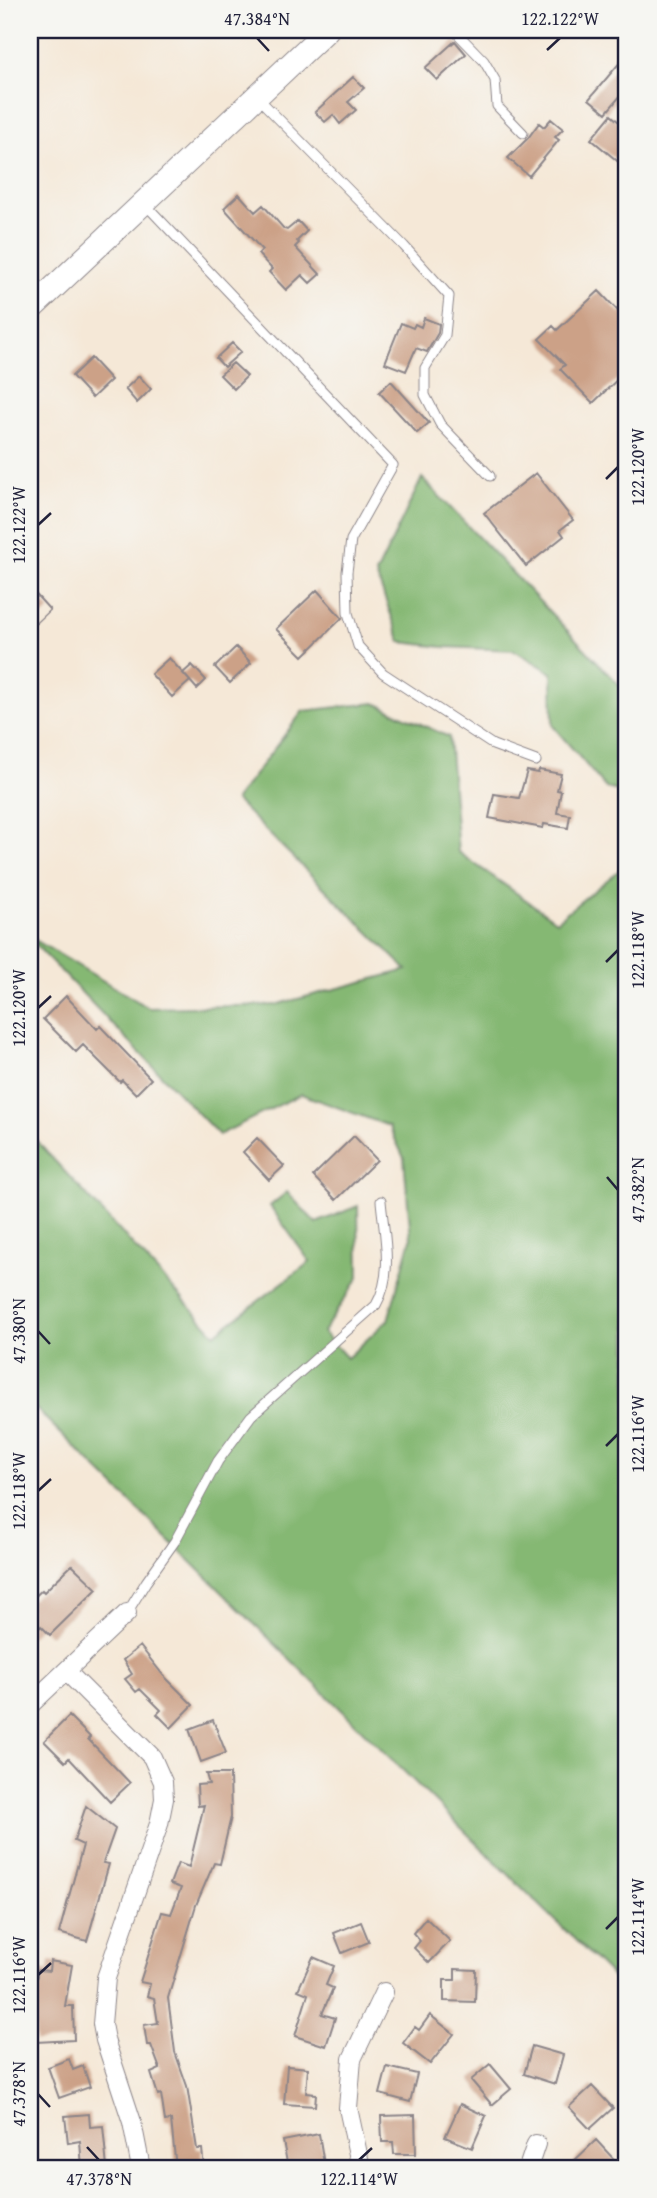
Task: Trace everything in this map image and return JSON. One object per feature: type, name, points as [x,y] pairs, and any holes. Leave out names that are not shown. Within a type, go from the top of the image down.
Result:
[{"type":"street","points":[[30,310],[327,30]]},
{"type":"street","points":[[30,1705],[127,1613]]},
{"type":"street","points":[[66,1671],[152,1757],[163,1782],[164,1798],[159,1824],[106,1978],[103,2003],[102,2024],[105,2040],[128,2109],[141,2168]]},
{"type":"street","points":[[361,2168],[348,2108],[352,2059],[384,1992]]},
{"type":"street","points":[[528,2168],[536,2144]]},
{"type":"lane","points":[[454,30],[484,61],[495,80],[497,106],[523,133]]},
{"type":"lane","points":[[256,96],[404,246],[449,296],[445,335],[425,368],[425,396],[440,424],[490,476]]},
{"type":"lane","points":[[144,202],[393,465],[351,540],[347,572],[348,613],[358,646],[383,673],[493,745],[536,761]]},
{"type":"lane","points":[[127,1613],[175,1541],[218,1461],[245,1424],[271,1397],[376,1305],[384,1291],[387,1265],[380,1201]]},
{"type":"green space","points":[[422,478],[627,693],[627,793],[606,788],[553,726],[552,673],[514,650],[401,642],[376,574]]},
{"type":"green space","points":[[375,703],[449,737],[458,852],[556,921],[627,864],[627,1991],[30,1403],[30,1134],[215,1334],[310,1262],[270,1206],[287,1192],[316,1223],[358,1206],[359,1277],[323,1332],[347,1358],[388,1320],[411,1239],[404,1158],[389,1126],[301,1094],[219,1135],[30,939],[149,1008],[275,1005],[407,970],[235,800],[303,711]]},
{"type":"building","points":[[455,41],[466,54],[437,80],[425,68]]},
{"type":"building","points":[[627,54],[627,88],[606,113],[589,99]]},
{"type":"building","points":[[353,77],[364,88],[348,102],[356,110],[340,124],[333,115],[325,122],[315,112]]},
{"type":"building","points":[[611,115],[627,129],[627,169],[591,139]]},
{"type":"building","points":[[551,119],[563,129],[555,137],[559,140],[529,176],[508,158],[539,123],[544,127]]},
{"type":"building","points":[[239,194],[255,212],[263,205],[284,229],[287,230],[298,221],[307,231],[295,247],[320,274],[310,283],[302,275],[286,290],[269,272],[272,269],[258,254],[262,250],[224,208]]},
{"type":"building","points":[[599,291],[620,313],[627,306],[627,370],[593,403],[560,369],[565,365],[539,339],[553,326],[557,330]]},
{"type":"building","points":[[424,318],[439,324],[438,333],[427,352],[416,348],[406,371],[385,363],[401,323],[413,328],[415,324],[421,327]]},
{"type":"building","points":[[232,343],[241,352],[224,367],[216,358]]},
{"type":"building","points":[[91,358],[111,380],[92,398],[72,376]]},
{"type":"building","points":[[233,363],[247,376],[234,389],[220,375]]},
{"type":"building","points":[[139,376],[151,389],[137,403],[125,389]]},
{"type":"building","points":[[391,381],[429,423],[417,433],[379,392]]},
{"type":"building","points":[[536,473],[573,520],[560,530],[564,536],[526,566],[484,513]]},
{"type":"building","points":[[30,588],[50,610],[30,629]]},
{"type":"building","points":[[317,590],[342,618],[303,656],[276,629]]},
{"type":"building","points":[[236,647],[251,663],[230,683],[215,667]]},
{"type":"building","points":[[169,658],[190,681],[172,697],[151,674]]},
{"type":"building","points":[[192,665],[206,680],[197,689],[183,673]]},
{"type":"building","points":[[539,770],[561,774],[557,790],[561,791],[557,813],[570,815],[568,828],[544,824],[543,828],[489,818],[494,794],[519,798],[527,771],[538,773]]},
{"type":"building","points":[[66,996],[97,1029],[100,1026],[151,1079],[136,1094],[83,1045],[76,1052],[43,1019]]},
{"type":"building","points":[[354,1136],[377,1160],[336,1200],[313,1176]]},
{"type":"building","points":[[257,1138],[284,1166],[269,1180],[243,1152]]},
{"type":"building","points":[[72,1565],[97,1589],[50,1635],[41,1626],[30,1637],[30,1601],[42,1590],[44,1592]]},
{"type":"building","points":[[140,1646],[163,1675],[193,1705],[171,1728],[157,1714],[161,1710],[140,1689],[136,1692],[125,1679],[132,1674],[123,1660]]},
{"type":"building","points":[[69,1716],[130,1783],[110,1802],[69,1758],[65,1762],[44,1741]]},
{"type":"building","points":[[213,1720],[226,1753],[201,1762],[189,1729]]},
{"type":"building","points":[[206,1774],[230,1774],[231,1817],[220,1864],[214,1863],[196,1905],[168,1998],[175,2052],[187,2086],[197,2149],[202,2149],[204,2168],[176,2168],[171,2120],[165,2121],[161,2094],[158,2095],[151,2073],[160,2069],[151,2045],[147,2045],[144,2025],[158,2023],[154,1998],[147,1996],[150,1984],[140,1982],[162,1912],[171,1914],[181,1888],[170,1884],[178,1863],[189,1867],[204,1805],[198,1806],[197,1785],[209,1784]]},
{"type":"building","points":[[86,1806],[115,1829],[103,1863],[109,1864],[87,1941],[59,1933],[83,1845],[74,1841]]},
{"type":"building","points":[[426,1918],[450,1941],[429,1963],[414,1948],[420,1941],[413,1933]]},
{"type":"building","points":[[361,1922],[369,1942],[342,1953],[334,1933]]},
{"type":"building","points":[[313,1957],[334,1966],[326,1985],[333,1988],[322,2014],[335,2018],[326,2046],[295,2036],[308,1994],[298,1990]]},
{"type":"building","points":[[50,1961],[72,1965],[65,2006],[73,2006],[74,2040],[36,2042],[33,1995],[38,1970],[49,1971]]},
{"type":"building","points":[[455,1969],[476,1970],[475,2002],[444,2001],[444,1980],[455,1980]]},
{"type":"building","points":[[430,2015],[454,2034],[430,2064],[403,2043],[415,2027],[419,2030]]},
{"type":"building","points":[[532,2046],[563,2055],[555,2084],[524,2074]]},
{"type":"building","points":[[69,2059],[73,2070],[83,2066],[90,2087],[59,2098],[48,2067]]},
{"type":"building","points":[[490,2064],[511,2089],[492,2105],[471,2080]]},
{"type":"building","points":[[287,2066],[308,2068],[306,2093],[316,2094],[315,2106],[284,2104]]},
{"type":"building","points":[[387,2067],[417,2074],[410,2102],[380,2094]]},
{"type":"building","points":[[592,2086],[613,2108],[590,2129],[569,2107]]},
{"type":"building","points":[[460,2104],[486,2116],[472,2148],[445,2137]]},
{"type":"building","points":[[89,2114],[90,2127],[103,2126],[107,2168],[82,2168],[80,2141],[68,2143],[65,2116]]},
{"type":"building","points":[[415,2115],[416,2154],[394,2154],[393,2142],[382,2142],[381,2116]]},
{"type":"building","points":[[319,2134],[324,2164],[288,2168],[283,2141]]},
{"type":"building","points":[[596,2140],[622,2168],[578,2168],[573,2162]]}]
